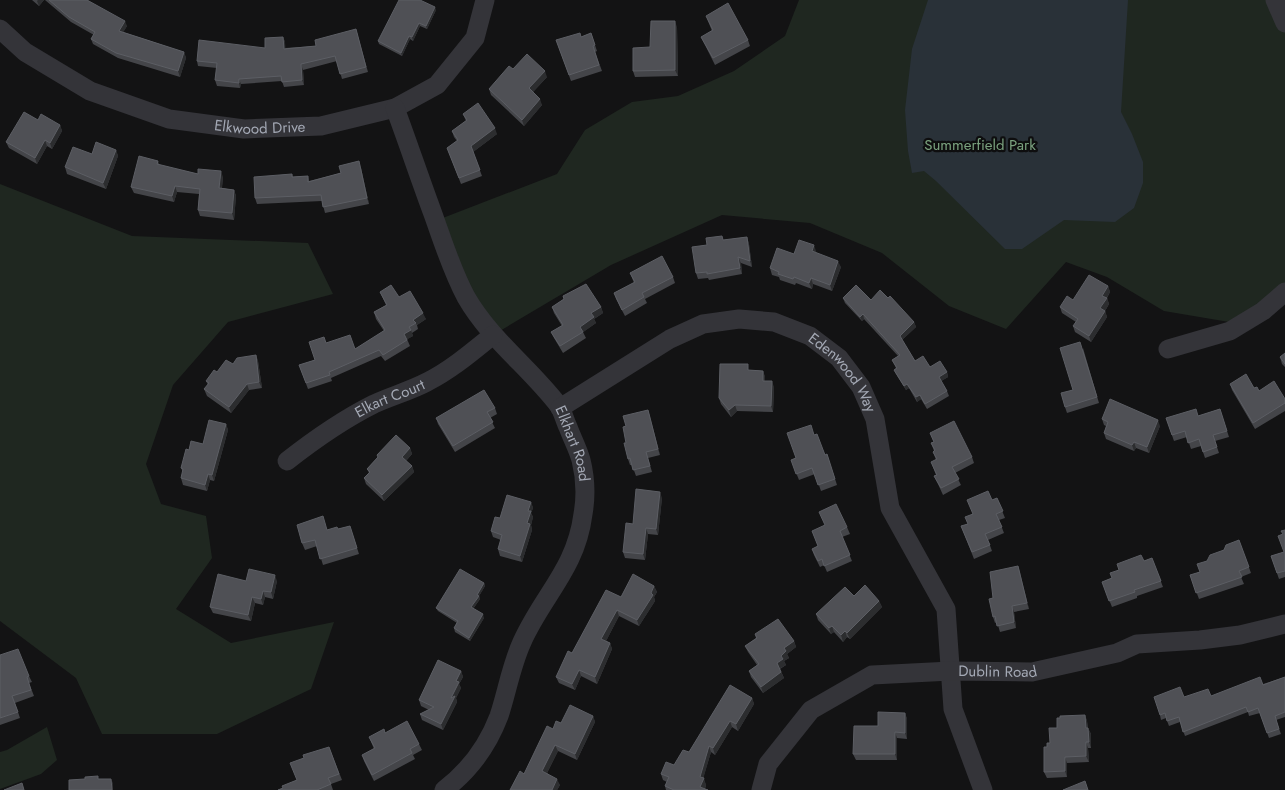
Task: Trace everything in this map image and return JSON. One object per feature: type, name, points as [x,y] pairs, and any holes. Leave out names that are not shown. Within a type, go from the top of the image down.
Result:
[{"type":"street","name":"Elkwood Drive","points":[[0,29],[25,52],[90,91],[169,119],[244,129],[321,126],[395,108],[436,85],[475,38],[485,0]]},
{"type":"street","points":[[1275,0],[1285,22]]},
{"type":"street","name":"Elkhart Road","points":[[395,108],[448,257],[466,297],[493,335],[560,408],[581,460],[584,477],[584,513],[576,548],[560,580],[534,618],[521,642],[499,716],[480,754],[444,790]]},
{"type":"street","points":[[1168,349],[1230,331],[1263,311],[1285,292]]},
{"type":"street","name":"Edenwood Way","points":[[560,408],[670,339],[703,324],[739,319],[774,322],[810,336],[839,358],[861,387],[875,420],[890,508],[946,609],[953,709],[983,790]]},
{"type":"street","name":"Elkart Court","points":[[287,462],[318,437],[346,418],[376,403],[427,382],[493,335]]},
{"type":"street","name":"Dublin Road","points":[[761,790],[768,764],[811,710],[872,675],[951,671],[1032,672],[1118,653],[1137,644],[1240,635],[1285,624]]},
{"type":"green space","name":"Summerfield Park","points":[[799,0],[1285,0],[1285,304],[1241,324],[1164,311],[1107,277],[1066,262],[1006,329],[949,306],[882,253],[810,223],[722,215],[611,265],[493,335],[435,221],[557,174],[585,130],[632,102],[678,96],[734,71],[785,36]]},
{"type":"green space","points":[[0,184],[132,236],[308,243],[333,294],[228,322],[173,385],[146,464],[161,504],[206,516],[212,558],[176,609],[231,643],[334,622],[311,689],[217,734],[102,734],[76,678],[0,621]]},
{"type":"green space","points":[[47,727],[57,760],[41,774],[0,789],[0,752],[7,750]]},
{"type":"shaded area","points":[[928,0],[1128,0],[1121,112],[1143,162],[1143,183],[1134,208],[1115,222],[1064,220],[1022,249],[1005,249],[924,171],[912,173],[908,151],[905,110],[912,49]]},
{"type":"building","points":[[49,0],[87,0],[125,21],[119,31],[184,52],[178,71],[116,53],[91,39],[95,32],[69,17]]},
{"type":"building","points":[[399,0],[420,0],[435,7],[426,26],[419,23],[412,37],[409,36],[401,53],[378,41]]},
{"type":"building","points":[[728,3],[748,40],[713,58],[701,37],[713,30],[706,16]]},
{"type":"building","points":[[651,21],[675,21],[675,70],[633,71],[633,48],[650,47]]},
{"type":"building","points":[[356,29],[366,67],[340,74],[335,56],[301,64],[302,80],[282,82],[281,76],[239,79],[239,83],[215,80],[217,63],[197,61],[199,40],[265,48],[265,38],[283,37],[284,49],[316,46],[315,40]]},
{"type":"building","points":[[580,33],[581,37],[591,33],[599,65],[569,75],[556,40]]},
{"type":"building","points":[[527,54],[545,71],[529,88],[540,99],[522,120],[489,89],[509,66],[513,69]]},
{"type":"building","points":[[478,103],[495,128],[471,146],[480,170],[459,178],[447,148],[458,140],[452,131],[467,120],[463,114]]},
{"type":"building","points":[[24,112],[38,120],[41,114],[60,125],[50,143],[45,140],[35,158],[6,142]]},
{"type":"building","points":[[96,142],[116,150],[103,183],[65,167],[73,147],[92,154]]},
{"type":"building","points":[[139,156],[158,161],[157,164],[198,174],[198,169],[221,171],[219,188],[234,190],[232,213],[198,210],[200,189],[175,186],[172,196],[131,187]]},
{"type":"building","points":[[359,161],[367,198],[323,207],[321,195],[255,198],[254,177],[292,174],[292,177],[308,176],[308,182],[341,173],[339,166]]},
{"type":"building","points":[[722,236],[723,240],[747,237],[750,261],[738,257],[740,268],[707,274],[707,272],[696,273],[692,247],[707,245],[706,238]]},
{"type":"building","points":[[799,240],[814,245],[812,251],[838,261],[830,285],[811,278],[809,283],[794,277],[793,279],[778,274],[779,272],[770,268],[777,248],[794,254]]},
{"type":"building","points":[[662,256],[673,277],[642,293],[644,297],[622,310],[614,293],[635,282],[630,273]]},
{"type":"building","points":[[1089,275],[1108,286],[1102,296],[1107,298],[1100,308],[1105,311],[1089,336],[1073,326],[1078,319],[1060,307],[1067,296],[1073,300]]},
{"type":"building","points":[[586,284],[601,307],[591,313],[594,317],[580,327],[583,332],[560,346],[551,332],[563,325],[552,307],[564,299],[563,296]]},
{"type":"building","points":[[391,285],[399,297],[410,291],[423,313],[413,320],[416,323],[409,327],[411,330],[404,334],[407,340],[383,355],[379,350],[329,372],[330,375],[306,383],[299,365],[315,360],[309,342],[324,337],[326,343],[350,335],[355,349],[385,330],[374,312],[387,305],[380,292]]},
{"type":"building","points":[[856,285],[871,300],[880,290],[888,298],[890,296],[914,322],[900,336],[915,361],[923,356],[930,367],[940,361],[947,372],[939,377],[947,391],[925,404],[920,395],[916,397],[907,384],[904,386],[894,370],[897,368],[892,360],[900,355],[863,314],[860,317],[843,298]]},
{"type":"building","points":[[1080,342],[1097,397],[1065,407],[1061,393],[1073,390],[1060,348]]},
{"type":"building","points":[[1285,353],[1285,364],[1280,357]]},
{"type":"building","points":[[256,355],[259,382],[247,384],[229,407],[204,389],[209,383],[206,381],[214,370],[217,372],[226,360],[233,364],[237,358]]},
{"type":"building","points":[[720,364],[748,364],[748,370],[763,371],[763,381],[772,381],[771,406],[735,405],[729,410],[719,398]]},
{"type":"building","points":[[1246,374],[1254,388],[1257,387],[1259,391],[1274,381],[1285,399],[1285,403],[1253,423],[1230,384]]},
{"type":"building","points":[[484,390],[495,408],[487,412],[493,422],[453,446],[436,418]]},
{"type":"building","points":[[1110,399],[1158,420],[1147,447],[1134,442],[1132,445],[1104,433],[1108,422],[1102,419]]},
{"type":"building","points":[[1196,409],[1198,416],[1220,409],[1227,431],[1213,435],[1217,447],[1203,452],[1199,439],[1188,443],[1185,431],[1172,435],[1166,418]]},
{"type":"building","points":[[648,410],[658,449],[646,452],[650,466],[633,470],[624,443],[626,443],[623,427],[626,426],[623,416]]},
{"type":"building","points":[[209,420],[226,424],[212,475],[208,474],[205,485],[181,478],[183,469],[181,468],[186,449],[189,450],[191,441],[203,444]]},
{"type":"building","points":[[954,421],[972,457],[952,467],[959,479],[941,488],[934,476],[937,475],[931,462],[937,459],[933,452],[935,450],[931,443],[934,442],[930,433]]},
{"type":"building","points":[[811,425],[814,435],[817,434],[825,455],[827,454],[835,479],[818,485],[812,468],[796,474],[791,460],[796,458],[787,433]]},
{"type":"building","points":[[396,435],[410,448],[402,457],[412,466],[382,495],[364,478],[370,472],[367,469],[378,457],[377,455]]},
{"type":"building","points":[[636,489],[660,492],[656,529],[646,528],[643,554],[623,552],[626,523],[633,524]]},
{"type":"building","points":[[988,491],[992,500],[997,498],[1003,511],[996,514],[1002,527],[985,534],[990,545],[972,552],[961,526],[968,524],[965,517],[973,514],[967,500]]},
{"type":"building","points":[[507,495],[531,502],[528,511],[531,511],[527,523],[530,524],[520,556],[498,549],[502,535],[491,531],[495,517],[500,518]]},
{"type":"building","points":[[836,504],[847,527],[840,531],[850,555],[824,566],[822,559],[818,561],[812,549],[818,546],[812,531],[825,525],[819,512]]},
{"type":"building","points":[[323,516],[327,530],[350,526],[357,548],[320,559],[315,540],[302,543],[297,525]]},
{"type":"building","points":[[1285,530],[1285,571],[1277,573],[1271,556],[1284,552],[1278,536],[1283,534],[1281,531]]},
{"type":"building","points":[[1239,540],[1249,567],[1239,571],[1242,577],[1196,593],[1190,575],[1200,572],[1197,564],[1207,561],[1210,555],[1224,550],[1226,545]]},
{"type":"building","points":[[1141,555],[1144,561],[1152,558],[1161,581],[1109,601],[1102,582],[1112,578],[1110,573],[1119,570],[1117,564]]},
{"type":"building","points":[[1018,566],[1027,603],[1012,606],[1014,622],[997,626],[989,599],[993,598],[990,572]]},
{"type":"building","points":[[249,569],[275,575],[271,592],[263,591],[261,599],[252,597],[248,615],[210,607],[218,574],[246,581]]},
{"type":"building","points":[[460,569],[484,583],[477,595],[479,596],[471,607],[483,614],[469,638],[454,628],[458,621],[436,608]]},
{"type":"building","points":[[633,574],[654,586],[651,593],[653,595],[637,620],[617,610],[601,639],[610,643],[595,677],[579,670],[572,684],[556,677],[568,651],[572,653],[606,590],[621,597]]},
{"type":"building","points":[[865,585],[879,601],[847,633],[845,631],[841,635],[832,626],[829,628],[816,614],[845,587],[854,596]]},
{"type":"building","points":[[778,619],[794,641],[784,648],[786,651],[781,656],[783,659],[777,663],[781,672],[761,687],[749,671],[759,664],[745,646],[757,638],[755,634]]},
{"type":"building","points":[[18,649],[29,676],[27,677],[31,690],[12,696],[18,712],[0,718],[0,655]]},
{"type":"building","points":[[438,660],[461,671],[456,681],[459,682],[451,698],[455,696],[441,724],[420,714],[434,707],[419,700]]},
{"type":"building","points":[[1260,677],[1263,685],[1285,677],[1285,712],[1275,716],[1279,729],[1267,733],[1258,708],[1248,712],[1246,707],[1183,732],[1179,717],[1167,721],[1165,713],[1160,715],[1154,697],[1180,687],[1184,697],[1208,689],[1211,696]]},
{"type":"building","points":[[730,685],[752,698],[736,724],[730,721],[713,748],[709,746],[700,777],[704,778],[700,787],[708,790],[674,790],[665,786],[669,777],[661,774],[666,762],[674,765],[683,750],[689,752]]},
{"type":"building","points":[[570,705],[593,716],[575,754],[555,745],[542,771],[557,779],[552,790],[510,790],[520,771],[524,774],[547,726],[553,729],[556,721],[561,723]]},
{"type":"building","points":[[878,712],[905,713],[905,733],[895,732],[895,754],[853,754],[854,726],[878,726]]},
{"type":"building","points":[[1085,715],[1089,742],[1086,742],[1086,756],[1065,757],[1065,771],[1044,772],[1044,747],[1047,747],[1047,743],[1050,743],[1049,728],[1057,728],[1057,718],[1060,718],[1060,716]]},
{"type":"building","points":[[407,721],[419,744],[410,749],[412,753],[372,775],[362,755],[375,748],[369,737],[384,729],[385,733]]},
{"type":"building","points":[[329,747],[339,774],[328,778],[331,784],[317,790],[278,790],[283,788],[282,786],[297,780],[290,763],[304,758],[303,755]]},
{"type":"building","points":[[98,776],[98,779],[111,779],[112,790],[69,790],[69,780]]},
{"type":"building","points":[[1085,781],[1088,790],[1063,790]]},
{"type":"building","points":[[22,783],[24,790],[4,790]]}]
